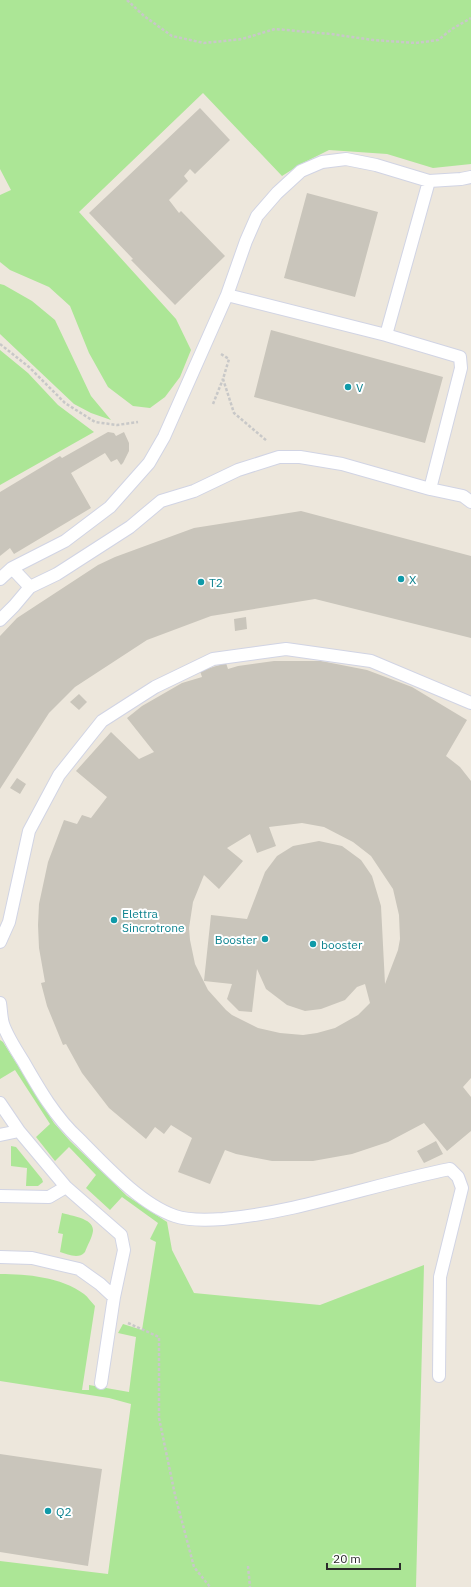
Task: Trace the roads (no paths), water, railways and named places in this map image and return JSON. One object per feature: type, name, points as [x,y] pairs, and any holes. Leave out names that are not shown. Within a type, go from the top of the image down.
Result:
[{"type":"lane","points":[[0,579],[12,568],[65,541],[110,507],[149,463],[164,437],[227,295],[246,241],[257,216],[277,193],[301,171],[322,162],[346,159],[376,165],[429,181],[461,180],[471,177]]},
{"type":"lane","points":[[386,335],[429,181]]},
{"type":"lane","points":[[227,295],[386,335],[460,357],[461,368],[430,489]]},
{"type":"lane","points":[[0,620],[30,587],[57,574],[130,527],[161,501],[194,491],[238,470],[279,457],[300,457],[342,464],[430,489],[463,496],[471,502]]},
{"type":"lane","points":[[12,568],[30,587]]},
{"type":"lane","points":[[0,942],[9,922],[29,830],[59,775],[102,721],[155,687],[213,659],[286,649],[371,661],[471,703]]},
{"type":"lane","points":[[0,1003],[3,1024],[17,1052],[46,1099],[68,1128],[130,1188],[175,1216],[200,1219],[243,1217],[277,1211],[414,1176],[450,1169],[458,1177],[462,1188],[440,1277],[438,1376]]},
{"type":"lane","points":[[0,1103],[19,1131],[66,1187],[121,1235],[124,1250],[114,1297],[101,1383]]},
{"type":"lane","points":[[0,1135],[19,1131]]},
{"type":"lane","points":[[0,1196],[49,1197],[66,1187]]},
{"type":"lane","points":[[0,1257],[32,1258],[79,1269],[100,1284],[114,1297]]},
{"type":"place","name":"V","points":[[348,387]]},
{"type":"place","name":"X","points":[[401,579]]},
{"type":"place","name":"T2","points":[[201,582]]},
{"type":"place","name":"Elettra Sincrotrone","points":[[114,920]]},
{"type":"place","name":"Booster","points":[[265,939]]},
{"type":"place","name":"booster","points":[[313,944]]},
{"type":"place","name":"Q2","points":[[48,1511]]}]
